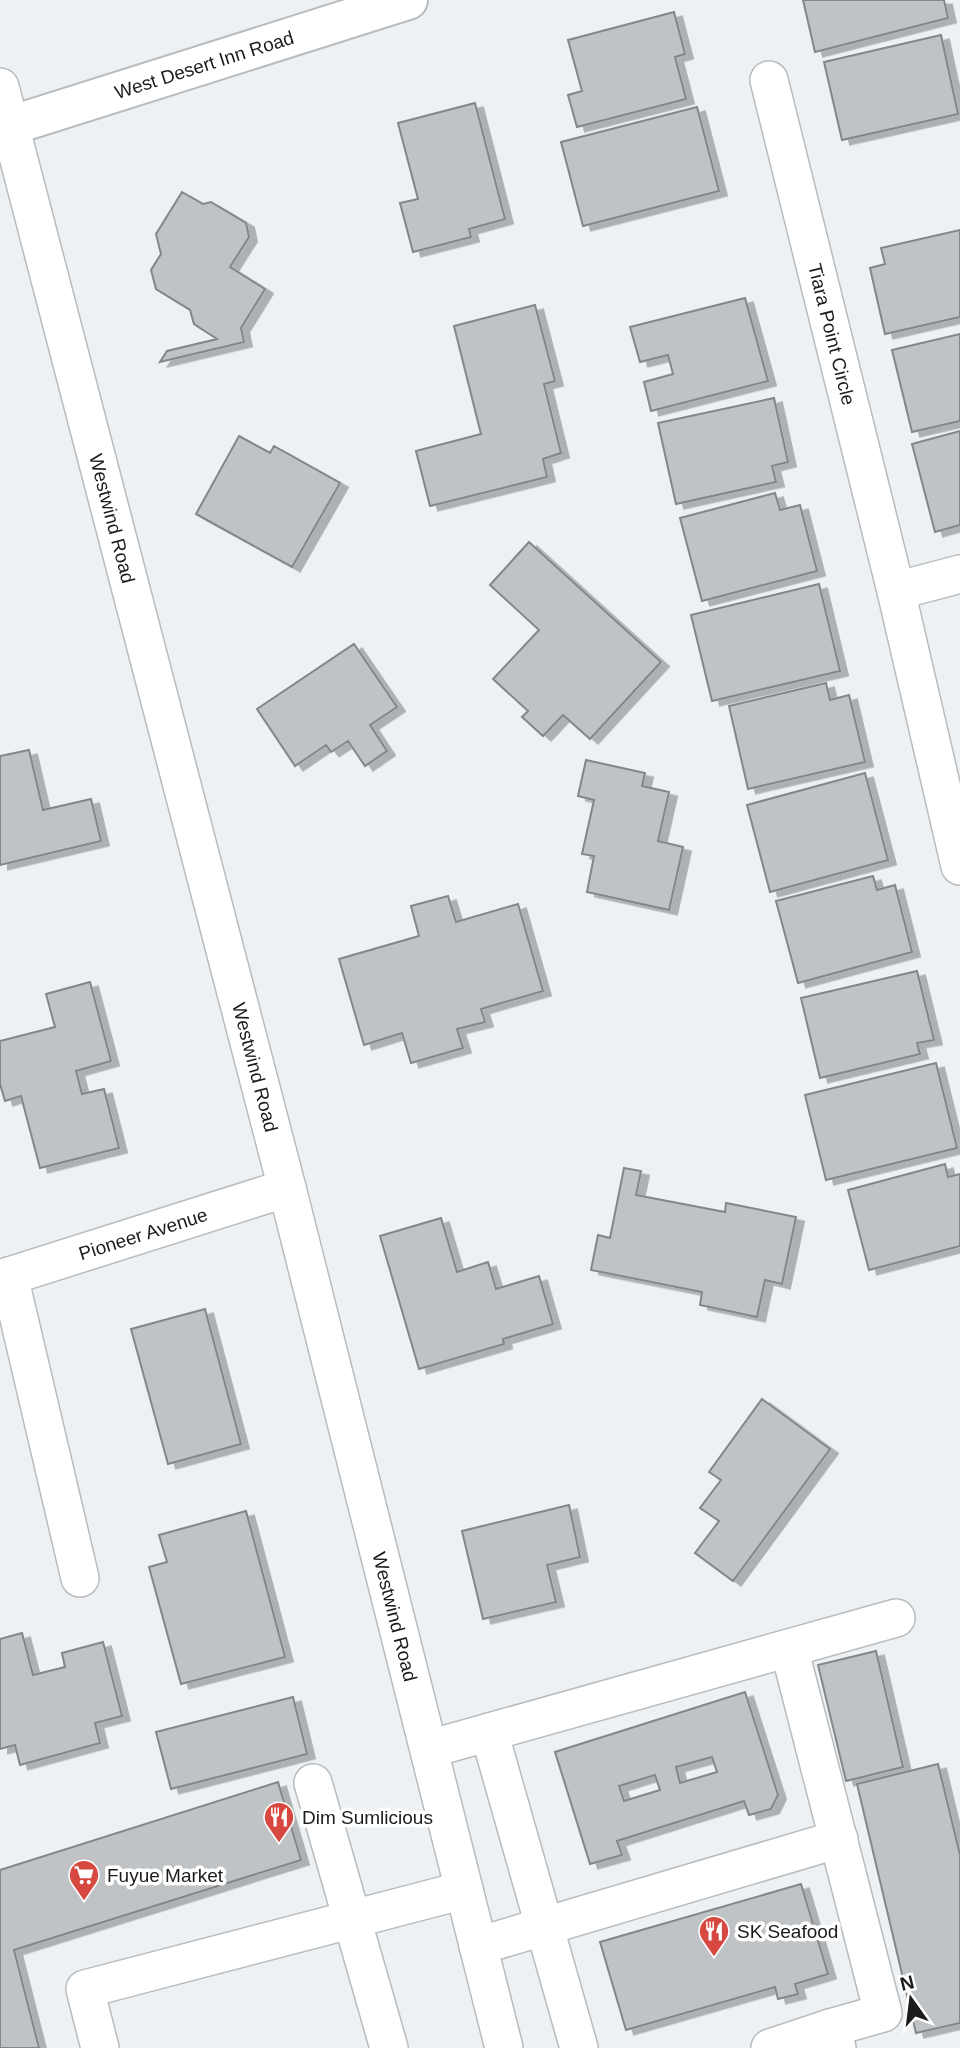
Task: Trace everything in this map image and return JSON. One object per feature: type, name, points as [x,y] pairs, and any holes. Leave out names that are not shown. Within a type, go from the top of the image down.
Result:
[{"type":"main road","name":"West Desert Inn Road","points":[[5,128],[408,0]]},
{"type":"street","name":"Tiara Point Circle","points":[[769,80],[896,591],[960,866]]},
{"type":"street","name":"Westwind Road","points":[[0,87],[5,128],[287,1188],[504,2048]]},
{"type":"street","points":[[896,591],[960,574]]},
{"type":"street","name":"Pioneer Avenue","points":[[4,1278],[287,1188]]},
{"type":"street","points":[[4,1278],[80,1578]]},
{"type":"street","points":[[429,1749],[896,1618]]},
{"type":"street","points":[[770,2048],[834,2038],[883,2012],[789,1648]]},
{"type":"street","points":[[489,1731],[579,2048]]},
{"type":"street","points":[[313,1783],[354,1918],[389,2048]]},
{"type":"street","points":[[478,1947],[839,1839]]},
{"type":"street","points":[[100,2048],[85,1989],[464,1890]]},
{"type":"building","points":[[803,0],[944,0],[948,18],[815,52]]},
{"type":"building","points":[[674,12],[685,54],[675,57],[686,99],[577,127],[568,95],[582,91],[568,40]]},
{"type":"building","points":[[941,35],[958,114],[842,140],[824,62]]},
{"type":"building","points":[[475,103],[505,219],[469,229],[471,237],[413,252],[400,203],[418,199],[398,123]]},
{"type":"building","points":[[697,107],[719,191],[583,226],[561,142]]},
{"type":"building","points":[[182,192],[203,204],[211,202],[246,223],[249,237],[230,267],[265,289],[241,328],[244,342],[160,362],[167,351],[217,339],[194,324],[190,310],[156,289],[151,270],[161,254],[156,234]]},
{"type":"building","points":[[960,230],[960,317],[885,334],[870,268],[885,264],[881,248]]},
{"type":"building","points":[[745,298],[768,381],[651,411],[644,382],[673,374],[668,355],[640,362],[630,327]]},
{"type":"building","points":[[535,305],[555,381],[544,384],[561,453],[543,459],[547,477],[430,506],[416,451],[481,434],[454,326]]},
{"type":"building","points":[[960,334],[960,421],[912,432],[892,350]]},
{"type":"building","points":[[774,398],[788,462],[772,466],[776,482],[676,504],[658,423]]},
{"type":"building","points":[[960,431],[960,525],[935,532],[912,444]]},
{"type":"building","points":[[239,436],[270,453],[274,446],[340,483],[292,567],[196,514]]},
{"type":"building","points":[[775,493],[780,510],[800,505],[817,571],[702,601],[680,518]]},
{"type":"building","points":[[529,542],[661,662],[590,739],[563,715],[543,736],[522,717],[528,711],[493,679],[539,630],[490,585]]},
{"type":"building","points":[[819,584],[840,671],[712,701],[691,615]]},
{"type":"building","points":[[354,644],[397,707],[370,725],[387,751],[365,766],[348,741],[331,752],[326,745],[295,766],[257,709]]},
{"type":"building","points":[[826,683],[830,700],[849,695],[865,762],[748,789],[729,706]]},
{"type":"building","points":[[29,750],[43,810],[91,799],[101,841],[0,865],[0,756]]},
{"type":"building","points":[[586,760],[645,773],[642,786],[669,792],[658,841],[683,847],[669,910],[587,892],[594,856],[582,854],[594,800],[578,796]]},
{"type":"building","points":[[865,773],[888,860],[770,892],[747,805]]},
{"type":"building","points":[[873,876],[877,890],[895,885],[912,952],[798,983],[776,901]]},
{"type":"building","points":[[448,896],[456,922],[518,904],[543,991],[481,1009],[485,1022],[457,1029],[463,1048],[411,1063],[402,1033],[364,1045],[339,959],[419,936],[411,906]]},
{"type":"building","points":[[917,971],[934,1040],[917,1043],[920,1054],[820,1078],[801,998]]},
{"type":"building","points":[[90,982],[111,1061],[76,1071],[82,1094],[104,1089],[119,1148],[40,1168],[21,1096],[5,1101],[0,1084],[0,1041],[55,1027],[46,994]]},
{"type":"building","points":[[936,1063],[957,1148],[826,1180],[805,1095]]},
{"type":"building","points":[[945,1164],[948,1177],[960,1174],[960,1246],[869,1270],[848,1190]]},
{"type":"building","points":[[624,1168],[641,1171],[636,1195],[725,1212],[726,1203],[796,1217],[782,1284],[765,1280],[757,1317],[700,1305],[702,1292],[591,1270],[598,1235],[610,1238]]},
{"type":"building","points":[[441,1218],[457,1272],[488,1262],[496,1289],[539,1276],[553,1324],[503,1339],[504,1344],[419,1369],[380,1236]]},
{"type":"building","points":[[205,1309],[241,1444],[168,1464],[131,1329]]},
{"type":"building","points":[[762,1399],[830,1449],[733,1581],[695,1553],[719,1521],[700,1508],[721,1480],[709,1472]]},
{"type":"building","points":[[569,1505],[580,1557],[547,1565],[556,1602],[483,1619],[462,1531]]},
{"type":"building","points":[[246,1511],[285,1657],[181,1684],[149,1567],[167,1562],[159,1535]]},
{"type":"building","points":[[22,1633],[33,1675],[65,1667],[62,1653],[103,1642],[122,1716],[95,1723],[100,1743],[20,1765],[15,1745],[0,1749],[0,1639]]},
{"type":"building","points":[[876,1651],[903,1767],[846,1781],[818,1665]]},
{"type":"building","points":[[745,1692],[778,1795],[771,1809],[749,1815],[744,1801],[617,1841],[622,1855],[590,1864],[555,1752]],"holes":[[[712,1757],[717,1772],[680,1783],[676,1767]],[[655,1775],[660,1790],[624,1801],[619,1786]]]},
{"type":"building","points":[[293,1697],[307,1754],[171,1789],[156,1732]]},
{"type":"building","points":[[938,1764],[960,1855],[960,2023],[916,2033],[857,1784]]},
{"type":"building","points":[[278,1782],[301,1860],[14,1950],[39,2048],[0,2048],[0,1870]]},
{"type":"building","name":"SK Seafood","points":[[801,1884],[828,1974],[795,1984],[798,1994],[778,1999],[775,1987],[626,2030],[600,1942]]},
{"type":"place","name":"Dim Sumlicious","points":[[279,1844]]},
{"type":"place","name":"Fuyue Market","points":[[84,1902]]},
{"type":"place","name":"SK Seafood","points":[[714,1958]]}]
